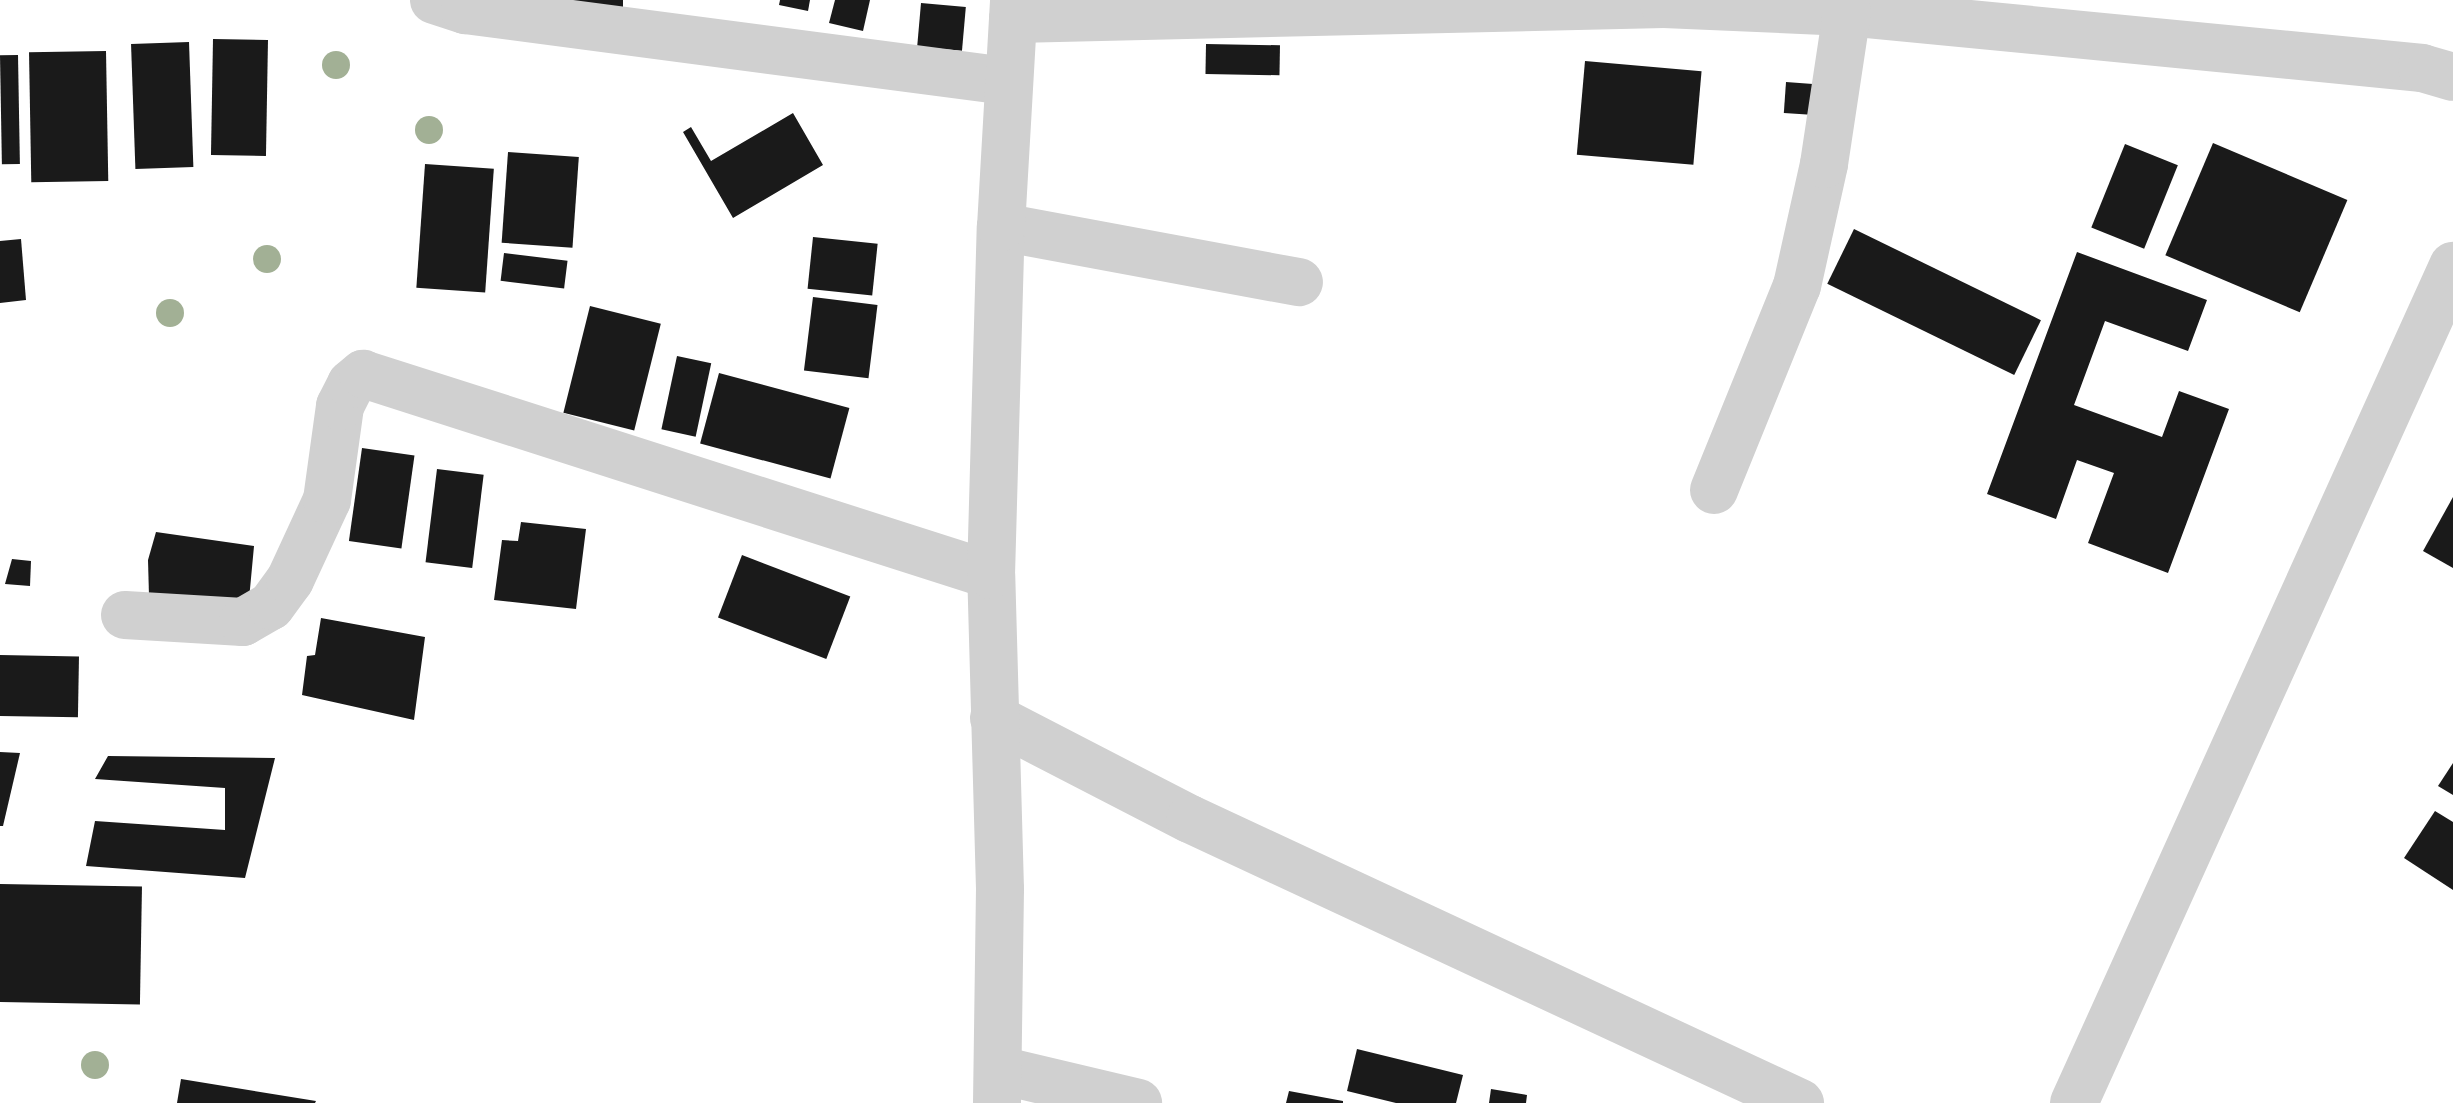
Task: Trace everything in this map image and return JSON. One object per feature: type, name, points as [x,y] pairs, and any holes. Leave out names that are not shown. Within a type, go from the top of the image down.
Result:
[{"type":"street","points":[[434,0],[465,10],[1006,81]]},
{"type":"street","points":[[1138,1103],[998,1086],[1000,889],[991,575],[1000,228],[1006,81],[1014,9],[1664,4],[1847,12],[2422,68],[2453,77]]},
{"type":"street","points":[[1714,490],[1797,286],[1824,164],[1847,12]]},
{"type":"street","points":[[1000,228],[1299,282]]},
{"type":"street","points":[[2074,1103],[2453,266]]},
{"type":"street","points":[[125,615],[243,622],[271,606],[290,580],[327,500],[340,406],[351,384],[363,374],[991,575]]},
{"type":"street","points":[[994,718],[1190,820],[1800,1103]]},
{"type":"building","points":[[573,0],[623,0],[623,14],[573,14]]},
{"type":"building","points":[[780,0],[810,0],[808,11],[779,5]]},
{"type":"building","points":[[835,0],[870,0],[863,31],[829,23]]},
{"type":"building","points":[[921,3],[966,7],[962,51],[917,47]]},
{"type":"building","points":[[213,39],[268,40],[266,156],[211,155]]},
{"type":"building","points":[[189,42],[193,167],[135,169],[131,44]]},
{"type":"building","points":[[1206,44],[1280,45],[1279,75],[1205,74]]},
{"type":"building","points":[[106,51],[108,181],[31,182],[29,52]]},
{"type":"building","points":[[0,55],[18,55],[20,164],[2,164]]},
{"type":"building","points":[[1585,61],[1702,71],[1693,165],[1577,155]]},
{"type":"building","points":[[1786,82],[1813,84],[1811,115],[1784,113]]},
{"type":"building","points":[[793,113],[823,165],[733,218],[683,132],[691,127],[711,161]]},
{"type":"building","points":[[2213,143],[2347,200],[2300,312],[2165,255]]},
{"type":"building","points":[[2125,144],[2178,165],[2144,249],[2091,227]]},
{"type":"building","points":[[508,152],[579,157],[572,248],[502,243]]},
{"type":"building","points":[[425,164],[494,169],[485,293],[416,288]]},
{"type":"building","points":[[1854,229],[2041,320],[2014,375],[1827,284]]},
{"type":"building","points":[[813,237],[878,244],[872,296],[808,289]]},
{"type":"building","points":[[21,239],[26,300],[0,303],[0,241]]},
{"type":"building","points":[[2077,252],[2207,300],[2188,351],[2105,321],[2074,405],[2162,437],[2179,391],[2229,409],[2168,573],[2088,543],[2114,473],[2077,460],[2056,519],[1987,494]]},
{"type":"building","points":[[504,253],[568,261],[564,289],[501,281]]},
{"type":"building","points":[[813,297],[878,305],[868,378],[804,370]]},
{"type":"building","points":[[590,306],[661,324],[634,430],[563,413]]},
{"type":"building","points":[[677,356],[711,363],[696,437],[661,429]]},
{"type":"building","points":[[719,373],[849,408],[831,478],[700,444]]},
{"type":"building","points":[[362,448],[414,455],[401,548],[349,541]]},
{"type":"building","points":[[437,469],[484,475],[472,568],[426,562]]},
{"type":"building","points":[[2453,497],[2453,568],[2423,551]]},
{"type":"building","points":[[521,522],[586,529],[576,609],[494,600],[502,540],[518,541]]},
{"type":"building","points":[[156,532],[254,546],[248,610],[149,596],[148,560]]},
{"type":"building","points":[[742,555],[850,597],[826,659],[718,618]]},
{"type":"building","points":[[12,559],[31,561],[30,586],[5,584]]},
{"type":"building","points":[[321,618],[425,637],[414,720],[302,695],[307,656],[315,655]]},
{"type":"building","points":[[0,655],[79,656],[78,717],[0,716]]},
{"type":"building","points":[[0,752],[20,753],[3,826],[0,826]]},
{"type":"building","points":[[108,756],[275,758],[245,878],[86,866],[95,821],[225,830],[225,788],[95,779]]},
{"type":"building","points":[[2453,763],[2453,795],[2438,786]]},
{"type":"building","points":[[2435,811],[2453,822],[2453,890],[2404,858]]},
{"type":"building","points":[[0,884],[142,886],[140,1004],[0,1002]]},
{"type":"building","points":[[1357,1049],[1463,1075],[1456,1103],[1396,1103],[1347,1091]]},
{"type":"building","points":[[181,1079],[316,1101],[177,1103]]},
{"type":"building","points":[[1491,1089],[1527,1095],[1526,1103],[1489,1103]]},
{"type":"building","points":[[1289,1091],[1343,1101],[1343,1103],[1286,1103]]}]
